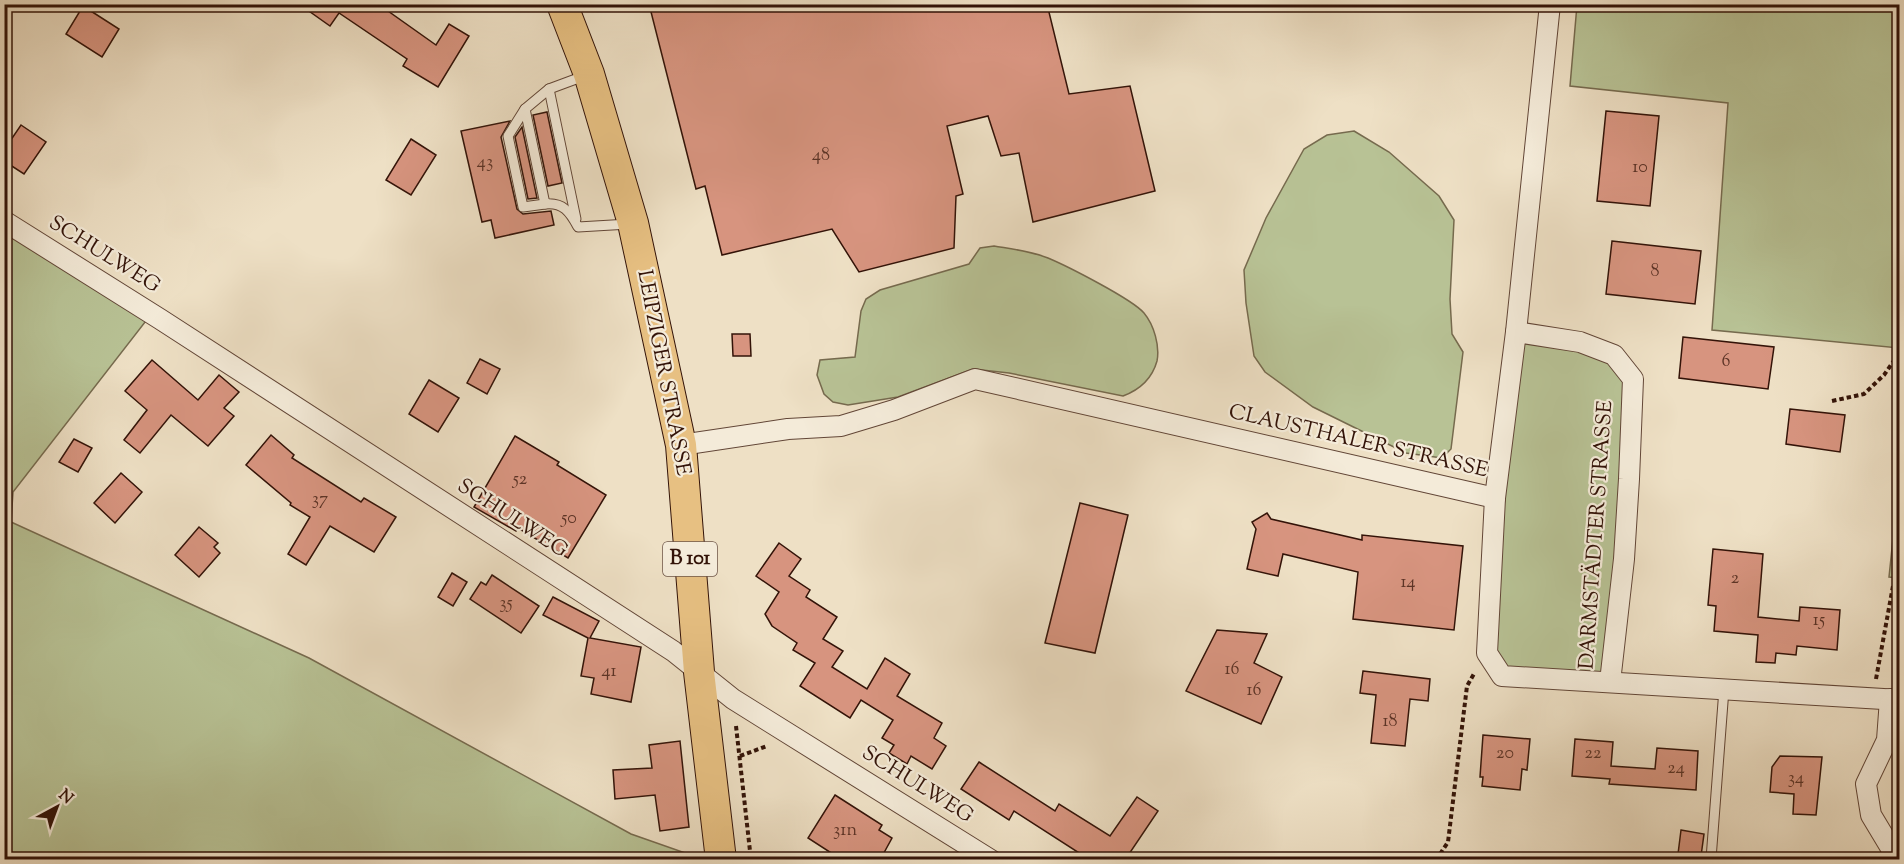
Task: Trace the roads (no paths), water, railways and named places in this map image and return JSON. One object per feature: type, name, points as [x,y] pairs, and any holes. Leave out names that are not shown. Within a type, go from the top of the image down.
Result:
[{"type":"main road","name":"LEIPZIGER STRASSE","points":[[562,4],[590,74],[633,224],[681,445],[699,672],[721,860]]},
{"type":"street","points":[[1495,498],[1516,332],[1550,4]]},
{"type":"street","name":"SCHULWEG","points":[[4,221],[160,319],[673,651],[734,699],[991,860]]},
{"type":"street","name":"DARMSTÄDTER STRASSE","points":[[1516,332],[1580,342],[1614,355],[1633,379],[1624,559],[1610,682]]},
{"type":"street","name":"CLAUSTHALER STRASSE","points":[[681,445],[788,429],[841,426],[894,410],[975,379],[1495,498],[1487,653],[1502,676],[1610,682]]},
{"type":"street","points":[[1610,682],[1887,699],[1887,740],[1866,784],[1871,815],[1899,860]]},
{"type":"lane","points":[[578,227],[566,208],[555,203],[523,207],[508,136],[525,109],[549,89],[590,74]]},
{"type":"lane","points":[[549,89],[578,227]]},
{"type":"lane","points":[[525,109],[545,204]]},
{"type":"lane","points":[[578,227],[633,224]]},
{"type":"lane","points":[[1711,859],[1724,689]]}]
